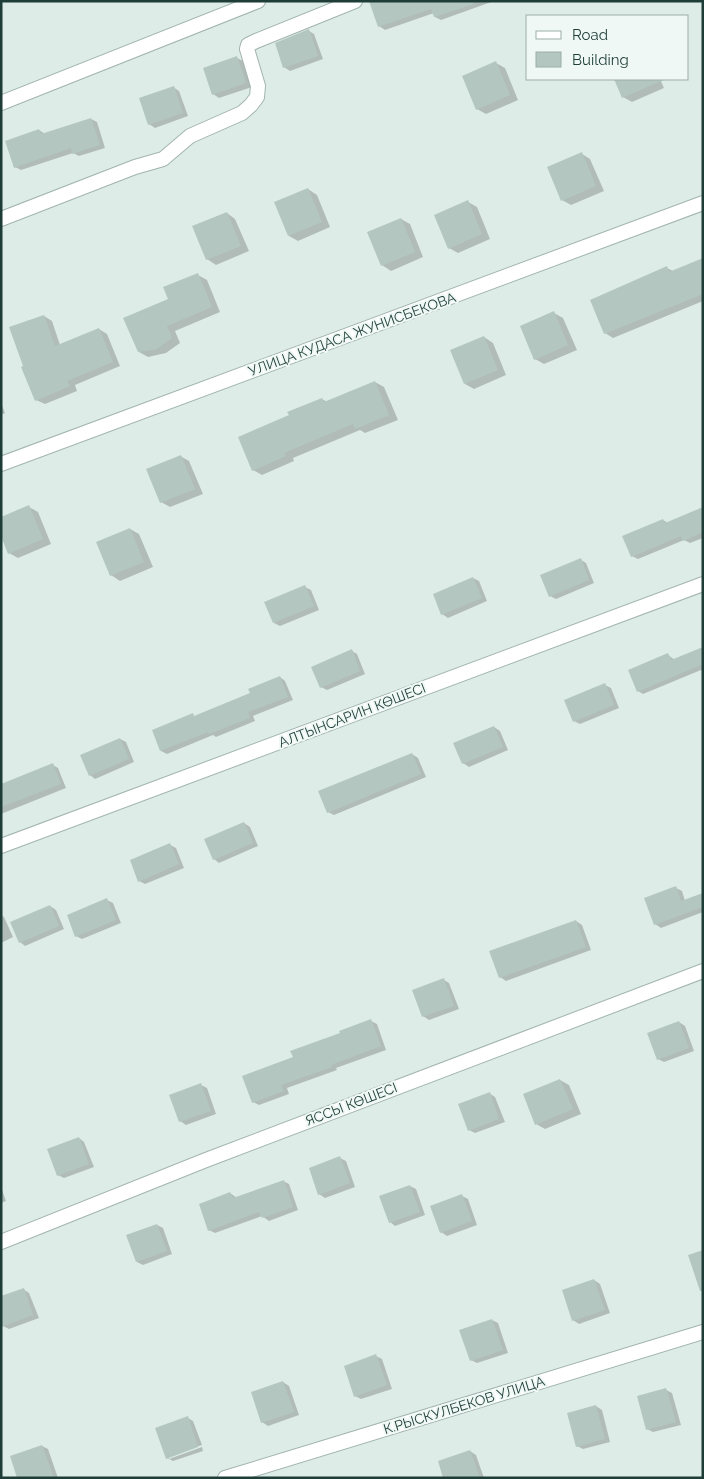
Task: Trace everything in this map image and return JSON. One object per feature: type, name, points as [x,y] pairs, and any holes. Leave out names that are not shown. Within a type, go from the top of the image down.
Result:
[{"type":"street","points":[[1,103],[258,1]]},
{"type":"street","points":[[1,219],[135,167],[162,159],[190,136],[242,113],[257,97],[258,86],[247,49],[248,45],[256,40],[355,1]]},
{"type":"street","name":"УЛИЦА КУДАСА ЖУНИСБЕКОВА","points":[[1,464],[703,203]]},
{"type":"street","name":"АЛТЫНСАРИН КӨШЕСІ","points":[[1,846],[703,584]]},
{"type":"street","name":"ЯССЫ КӨШЕСІ","points":[[1,1242],[206,1160],[703,971]]},
{"type":"street","name":"К.РЫСКУЛБЕКОВ УЛИЦА","points":[[225,1478],[703,1332]]},
{"type":"building","points":[[369,1],[474,1],[474,4],[434,17],[431,9],[378,27]]},
{"type":"building","points":[[309,29],[318,56],[283,68],[275,43]]},
{"type":"building","points":[[237,56],[246,83],[212,95],[203,68]]},
{"type":"building","points":[[496,61],[510,95],[476,110],[462,76]]},
{"type":"building","points":[[614,80],[664,80],[622,98]]},
{"type":"building","points":[[174,86],[183,113],[148,125],[139,98]]},
{"type":"building","points":[[91,118],[100,145],[72,154],[71,148],[14,168],[5,141],[39,129],[41,134]]},
{"type":"building","points":[[582,152],[596,186],[561,201],[547,167]]},
{"type":"building","points":[[308,188],[322,222],[288,236],[274,202]]},
{"type":"building","points":[[468,200],[482,234],[448,249],[434,215]]},
{"type":"building","points":[[227,212],[241,246],[206,260],[192,226]]},
{"type":"building","points":[[401,218],[415,252],[381,266],[367,232]]},
{"type":"building","points":[[703,258],[703,294],[604,334],[590,300],[667,266],[669,272]]},
{"type":"building","points":[[198,273],[212,307],[167,326],[172,338],[157,349],[138,352],[123,318],[168,299],[163,287]]},
{"type":"building","points":[[554,311],[568,345],[534,360],[520,326]]},
{"type":"building","points":[[44,315],[55,346],[99,328],[113,362],[67,381],[70,386],[35,401],[21,367],[23,366],[9,327]]},
{"type":"building","points":[[484,336],[498,370],[464,384],[450,350]]},
{"type":"building","points":[[375,381],[389,415],[355,429],[353,424],[284,453],[286,456],[252,471],[238,437],[289,415],[287,412],[322,398],[324,402]]},
{"type":"building","points":[[181,455],[195,489],[160,503],[146,469]]},
{"type":"building","points":[[29,505],[43,539],[8,554],[1,536],[1,517]]},
{"type":"building","points":[[703,507],[703,532],[683,541],[681,536],[631,557],[622,536],[663,519],[665,523]]},
{"type":"building","points":[[130,528],[144,562],[110,576],[96,542]]},
{"type":"building","points":[[581,558],[589,580],[549,597],[540,575]]},
{"type":"building","points":[[473,577],[482,598],[441,615],[433,594]]},
{"type":"building","points":[[305,585],[314,606],[273,623],[264,602]]},
{"type":"building","points":[[703,647],[703,664],[637,692],[628,670],[668,653],[671,660]]},
{"type":"building","points":[[352,649],[360,671],[320,688],[311,667]]},
{"type":"building","points":[[280,676],[288,697],[248,712],[250,718],[160,751],[152,730],[193,713],[194,716],[250,693],[248,689]]},
{"type":"building","points":[[605,683],[614,705],[573,722],[564,700]]},
{"type":"building","points":[[494,726],[503,747],[462,764],[453,743]]},
{"type":"building","points":[[120,738],[129,759],[89,776],[80,755]]},
{"type":"building","points":[[412,753],[421,774],[327,813],[318,791]]},
{"type":"building","points":[[53,763],[61,784],[1,807],[1,784]]},
{"type":"building","points":[[244,822],[253,843],[213,860],[204,839]]},
{"type":"building","points":[[170,843],[179,864],[138,882],[130,860]]},
{"type":"building","points":[[676,886],[681,901],[703,893],[703,907],[654,925],[644,898]]},
{"type":"building","points":[[107,898],[116,920],[75,937],[67,915]]},
{"type":"building","points":[[50,905],[59,926],[19,943],[10,922]]},
{"type":"building","points":[[576,920],[586,947],[499,978],[489,951]]},
{"type":"building","points":[[444,978],[454,1006],[422,1017],[412,990]]},
{"type":"building","points":[[371,1019],[381,1046],[331,1065],[332,1067],[281,1085],[284,1091],[252,1103],[242,1076],[293,1057],[290,1051],[340,1033],[339,1031]]},
{"type":"building","points":[[679,1021],[689,1048],[657,1060],[647,1033]]},
{"type":"building","points":[[560,1079],[573,1109],[535,1125],[523,1094]]},
{"type":"building","points":[[201,1083],[211,1111],[179,1122],[169,1095]]},
{"type":"building","points":[[490,1092],[499,1119],[468,1131],[458,1104]]},
{"type":"building","points":[[79,1137],[89,1164],[57,1176],[47,1149]]},
{"type":"building","points":[[340,1156],[350,1183],[318,1195],[309,1168]]},
{"type":"building","points":[[284,1180],[293,1207],[262,1218],[259,1212],[208,1231],[199,1204],[230,1192],[233,1198]]},
{"type":"building","points":[[410,1185],[420,1212],[389,1223],[379,1196]]},
{"type":"building","points":[[462,1194],[472,1221],[440,1233],[430,1206]]},
{"type":"building","points":[[157,1224],[167,1251],[136,1262],[126,1235]]},
{"type":"building","points":[[703,1250],[703,1291],[700,1291],[688,1255]]},
{"type":"building","points":[[594,1279],[605,1310],[572,1321],[562,1290]]},
{"type":"building","points":[[24,1288],[33,1315],[1,1327],[1,1296]]},
{"type":"building","points":[[492,1319],[503,1350],[470,1361],[459,1330]]},
{"type":"building","points":[[376,1354],[387,1385],[354,1397],[344,1366]]},
{"type":"building","points":[[283,1381],[294,1412],[261,1423],[251,1392]]},
{"type":"building","points":[[666,1388],[676,1422],[646,1430],[637,1396]]},
{"type":"building","points":[[596,1405],[605,1439],[576,1447],[567,1413]]},
{"type":"building","points":[[188,1416],[198,1447],[166,1459],[155,1428]]},
{"type":"building","points":[[42,1445],[54,1478],[17,1478],[10,1456]]},
{"type":"building","points":[[470,1450],[480,1478],[443,1478],[438,1461]]}]
